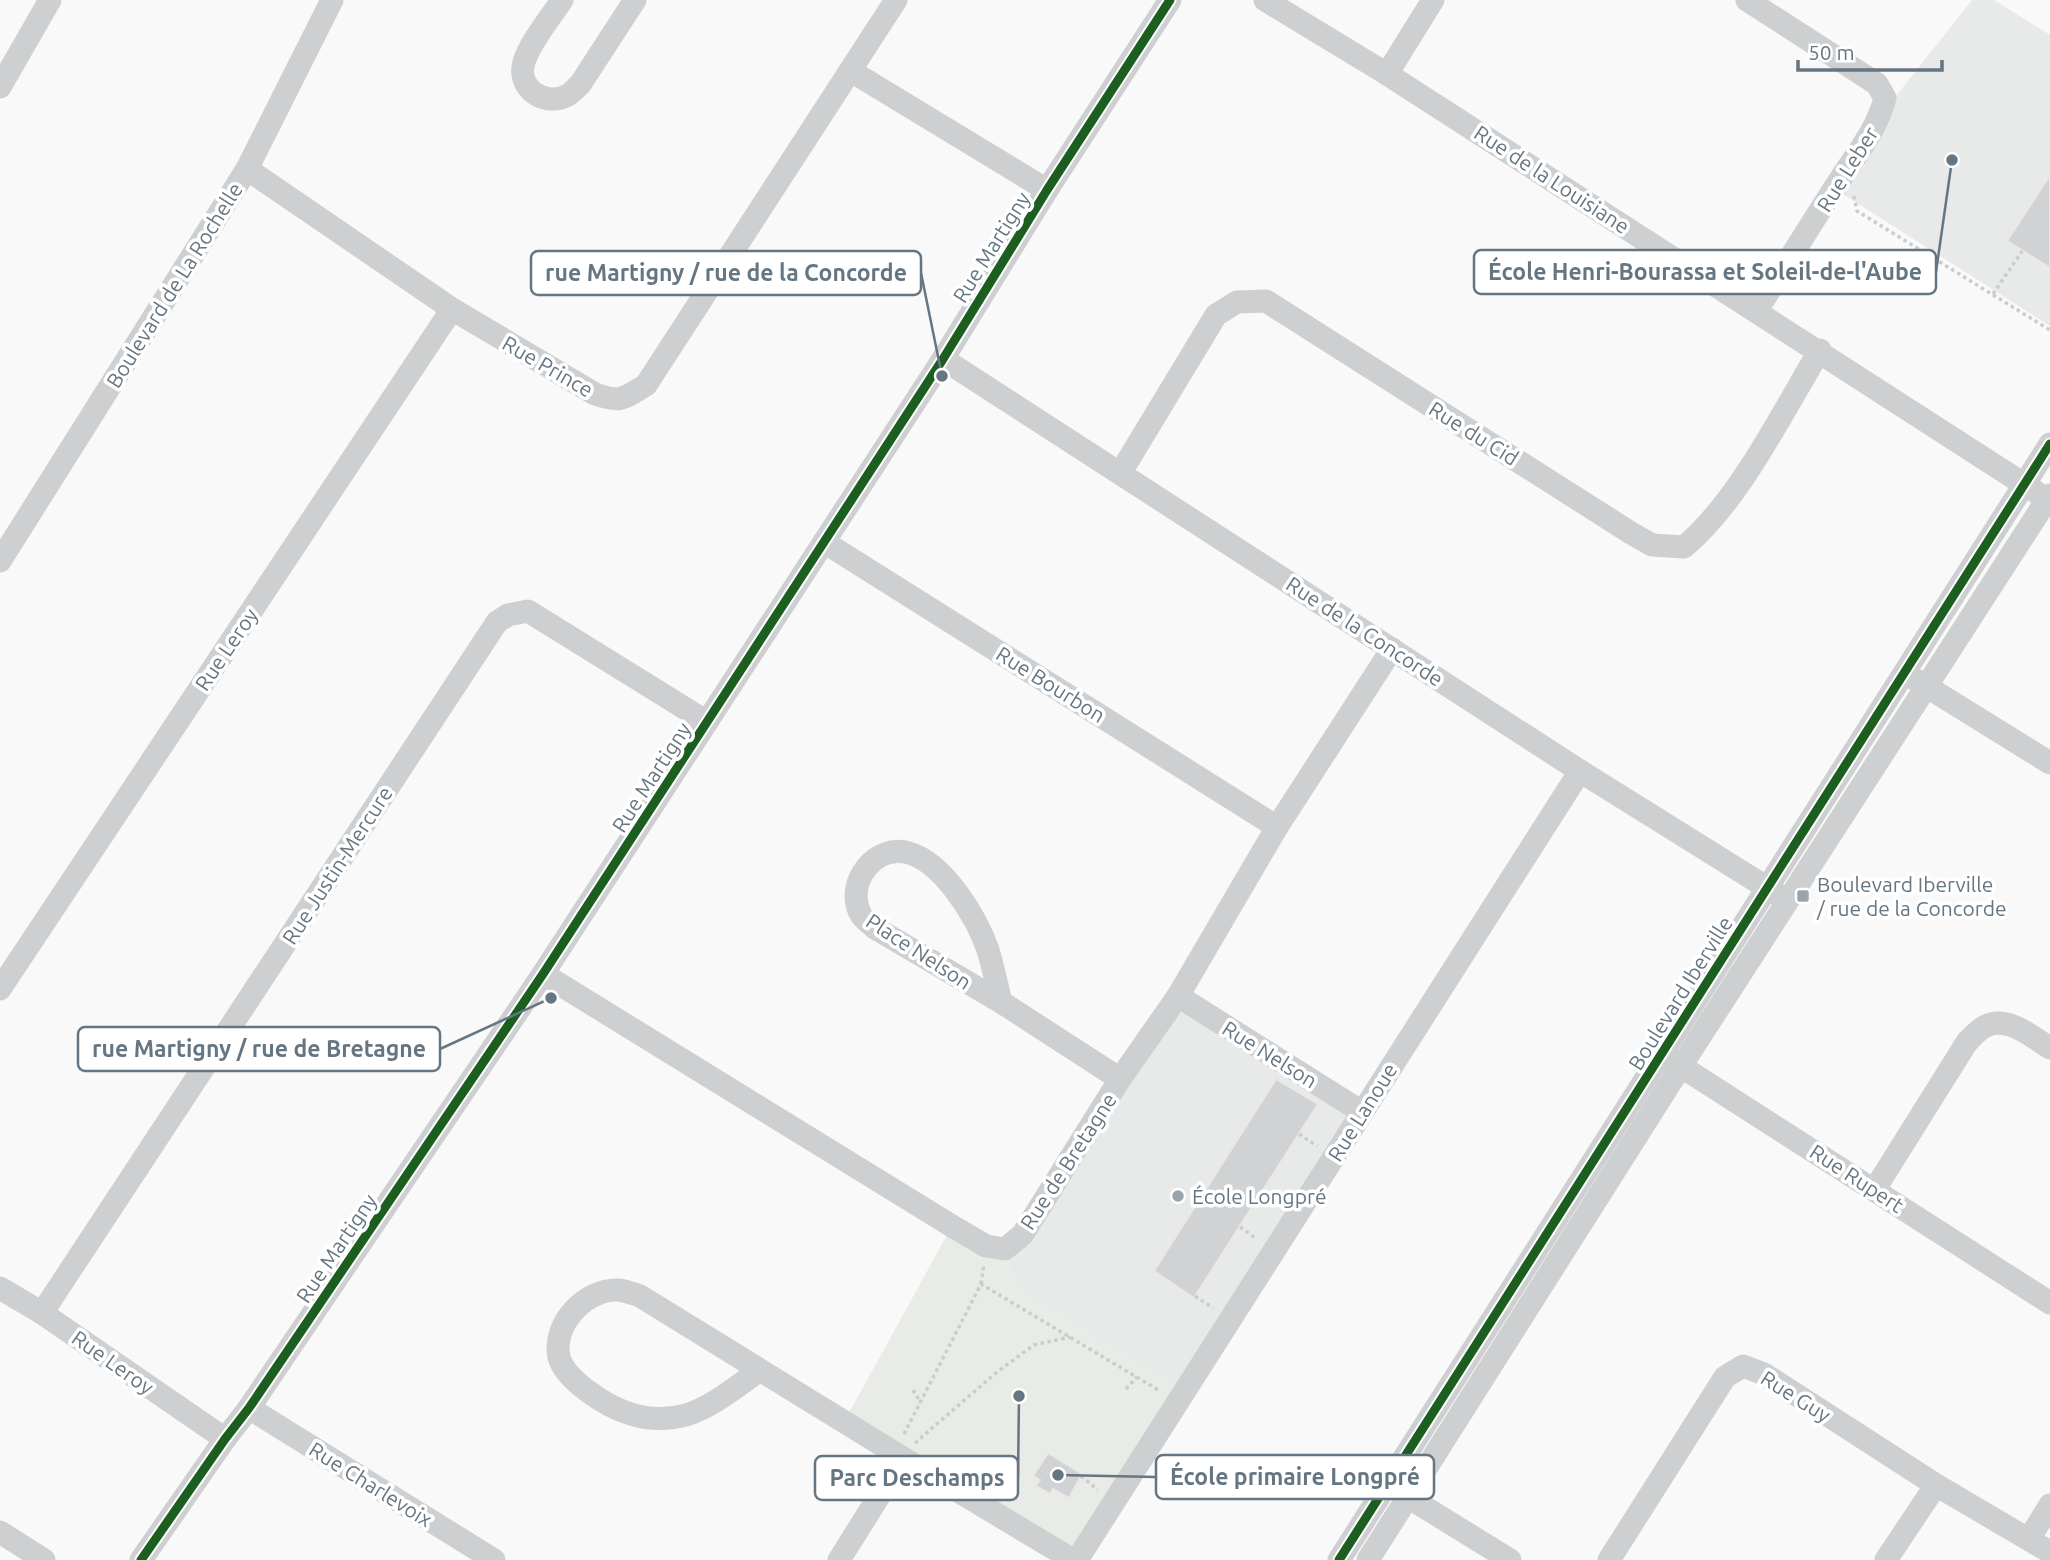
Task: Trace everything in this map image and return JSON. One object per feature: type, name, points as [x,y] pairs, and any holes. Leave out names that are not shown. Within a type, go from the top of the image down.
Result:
[{"type":"street","points":[[0,87],[50,0]]},
{"type":"street","name":"Boulevard de La Rochelle","points":[[0,561],[247,169],[332,0]]},
{"type":"street","points":[[562,0],[524,62],[523,75],[528,89],[539,97],[562,97],[581,83],[635,0]]},
{"type":"street","name":"Rue Prince","points":[[247,169],[452,309],[595,394],[614,401],[646,385],[896,0]]},
{"type":"street","name":"Rue Martigny","points":[[141,1560],[249,1408],[543,974],[943,359],[1047,190],[1170,0]]},
{"type":"street","name":"Rue de la Louisiane","points":[[1265,0],[1387,74],[2024,484],[2049,497]]},
{"type":"street","points":[[1387,74],[1433,0]]},
{"type":"street","name":"Rue Leber","points":[[1747,0],[1877,84],[1885,98],[1881,115],[1867,142],[1756,311]]},
{"type":"street","points":[[851,71],[1047,190]]},
{"type":"street","name":"Rue du Cid","points":[[1121,472],[1216,316],[1237,302],[1266,301],[1631,533],[1652,545],[1684,547],[1705,530],[1726,503],[1819,350]]},
{"type":"street","name":"Rue Leroy","points":[[0,989],[452,309]]},
{"type":"street","name":"Rue de la Concorde","points":[[943,359],[1580,771],[1788,902]]},
{"type":"street","name":"Boulevard Iberville","points":[[1367,1560],[1672,1060],[1767,887],[2050,444]]},
{"type":"street","name":"Boulevard Iberville","points":[[1339,1560],[1387,1484],[1672,1060],[1788,902],[2049,497]]},
{"type":"street","name":"Rue Bourbon","points":[[824,542],[1277,827]]},
{"type":"street","name":"Rue Justin-Mercure","points":[[42,1313],[497,622],[508,615],[528,611],[707,722]]},
{"type":"street","name":"Rue de Bretagne","points":[[543,974],[952,1226],[986,1246],[1005,1249],[1023,1234],[1121,1079],[1178,996],[1277,827],[1392,649]]},
{"type":"street","points":[[1904,673],[2050,763]]},
{"type":"street","name":"Rue Lanoue","points":[[1075,1560],[1580,771]]},
{"type":"street","name":"Place Nelson","points":[[1001,1002],[987,948],[949,881],[925,861],[908,853],[880,855],[867,865],[859,880],[857,897],[860,914],[875,928],[1001,1002],[1121,1079]]},
{"type":"street","name":"Rue Nelson","points":[[1178,996],[1362,1112]]},
{"type":"street","points":[[1875,1189],[1967,1042],[1983,1027],[1998,1022],[2016,1027],[2050,1048]]},
{"type":"street","name":"Rue Rupert","points":[[1672,1060],[2050,1303]]},
{"type":"street","name":"Rue Leroy","points":[[0,1288],[42,1313],[225,1439]]},
{"type":"street","points":[[760,1370],[717,1400],[686,1415],[655,1419],[627,1413],[590,1393],[567,1374],[559,1356],[560,1331],[571,1314],[587,1298],[605,1291],[620,1290],[640,1296],[760,1370],[906,1447],[1075,1560]]},
{"type":"street","name":"Rue Guy","points":[[1609,1560],[1726,1377],[1744,1366],[1763,1374],[1936,1485],[2050,1552]]},
{"type":"street","name":"Rue Charlevoix","points":[[249,1408],[494,1560]]},
{"type":"street","points":[[839,1560],[906,1447]]},
{"type":"street","points":[[1387,1484],[1510,1560]]},
{"type":"street","points":[[1886,1560],[1936,1485]]},
{"type":"street","points":[[2029,1539],[2050,1505]]},
{"type":"street","points":[[0,1532],[44,1560]]},
{"type":"path","points":[[1853,187],[1857,211],[2050,330]]},
{"type":"path","points":[[1993,295],[2022,251]]},
{"type":"path","points":[[906,1447],[921,1403],[981,1284],[1178,1401]]},
{"type":"path","points":[[906,1447],[1034,1345],[1070,1337]]},
{"type":"path","points":[[1126,1389],[1137,1377]]},
{"type":"path","points":[[913,1390],[921,1403]]},
{"type":"shaded area","points":[[1972,0],[1994,0],[2050,35],[2050,326],[1835,189],[1881,115]]},
{"type":"shaded area","name":"École Longpré","points":[[1178,996],[1362,1112],[1184,1392],[1016,1290],[1005,1249]]},
{"type":"shaded area","points":[[952,1226],[1005,1249],[1016,1290],[1184,1392],[1077,1560],[844,1422]]},
{"type":"building","points":[[2050,175],[2050,268],[2007,241]]},
{"type":"building","name":"École Longpré","points":[[1276,1079],[1318,1104],[1194,1298],[1154,1271]]},
{"type":"building","points":[[1048,1453],[1082,1474],[1069,1498],[1053,1489],[1050,1494],[1035,1486],[1040,1480],[1033,1476]]},
{"type":"cycle path","points":[[141,1560],[249,1408],[543,974],[943,359],[1047,190],[1170,0]]},
{"type":"cycle path","points":[[1339,1560],[2050,444]]},
{"type":"place","name":"École Henri-Bourassa et Soleil-de-l'Aube","points":[[1952,160]]},
{"type":"place","name":"rue Martigny / rue de la Concorde","points":[[942,376]]},
{"type":"place","name":"Boulevard Iberville / rue de la Concorde","points":[[1803,896]]},
{"type":"place","name":"rue Martigny / rue de Bretagne","points":[[551,998]]},
{"type":"place","name":"École Longpré","points":[[1178,1196]]},
{"type":"place","name":"Parc Deschamps","points":[[1019,1396]]},
{"type":"place","name":"École primaire Longpré","points":[[1058,1475]]}]
